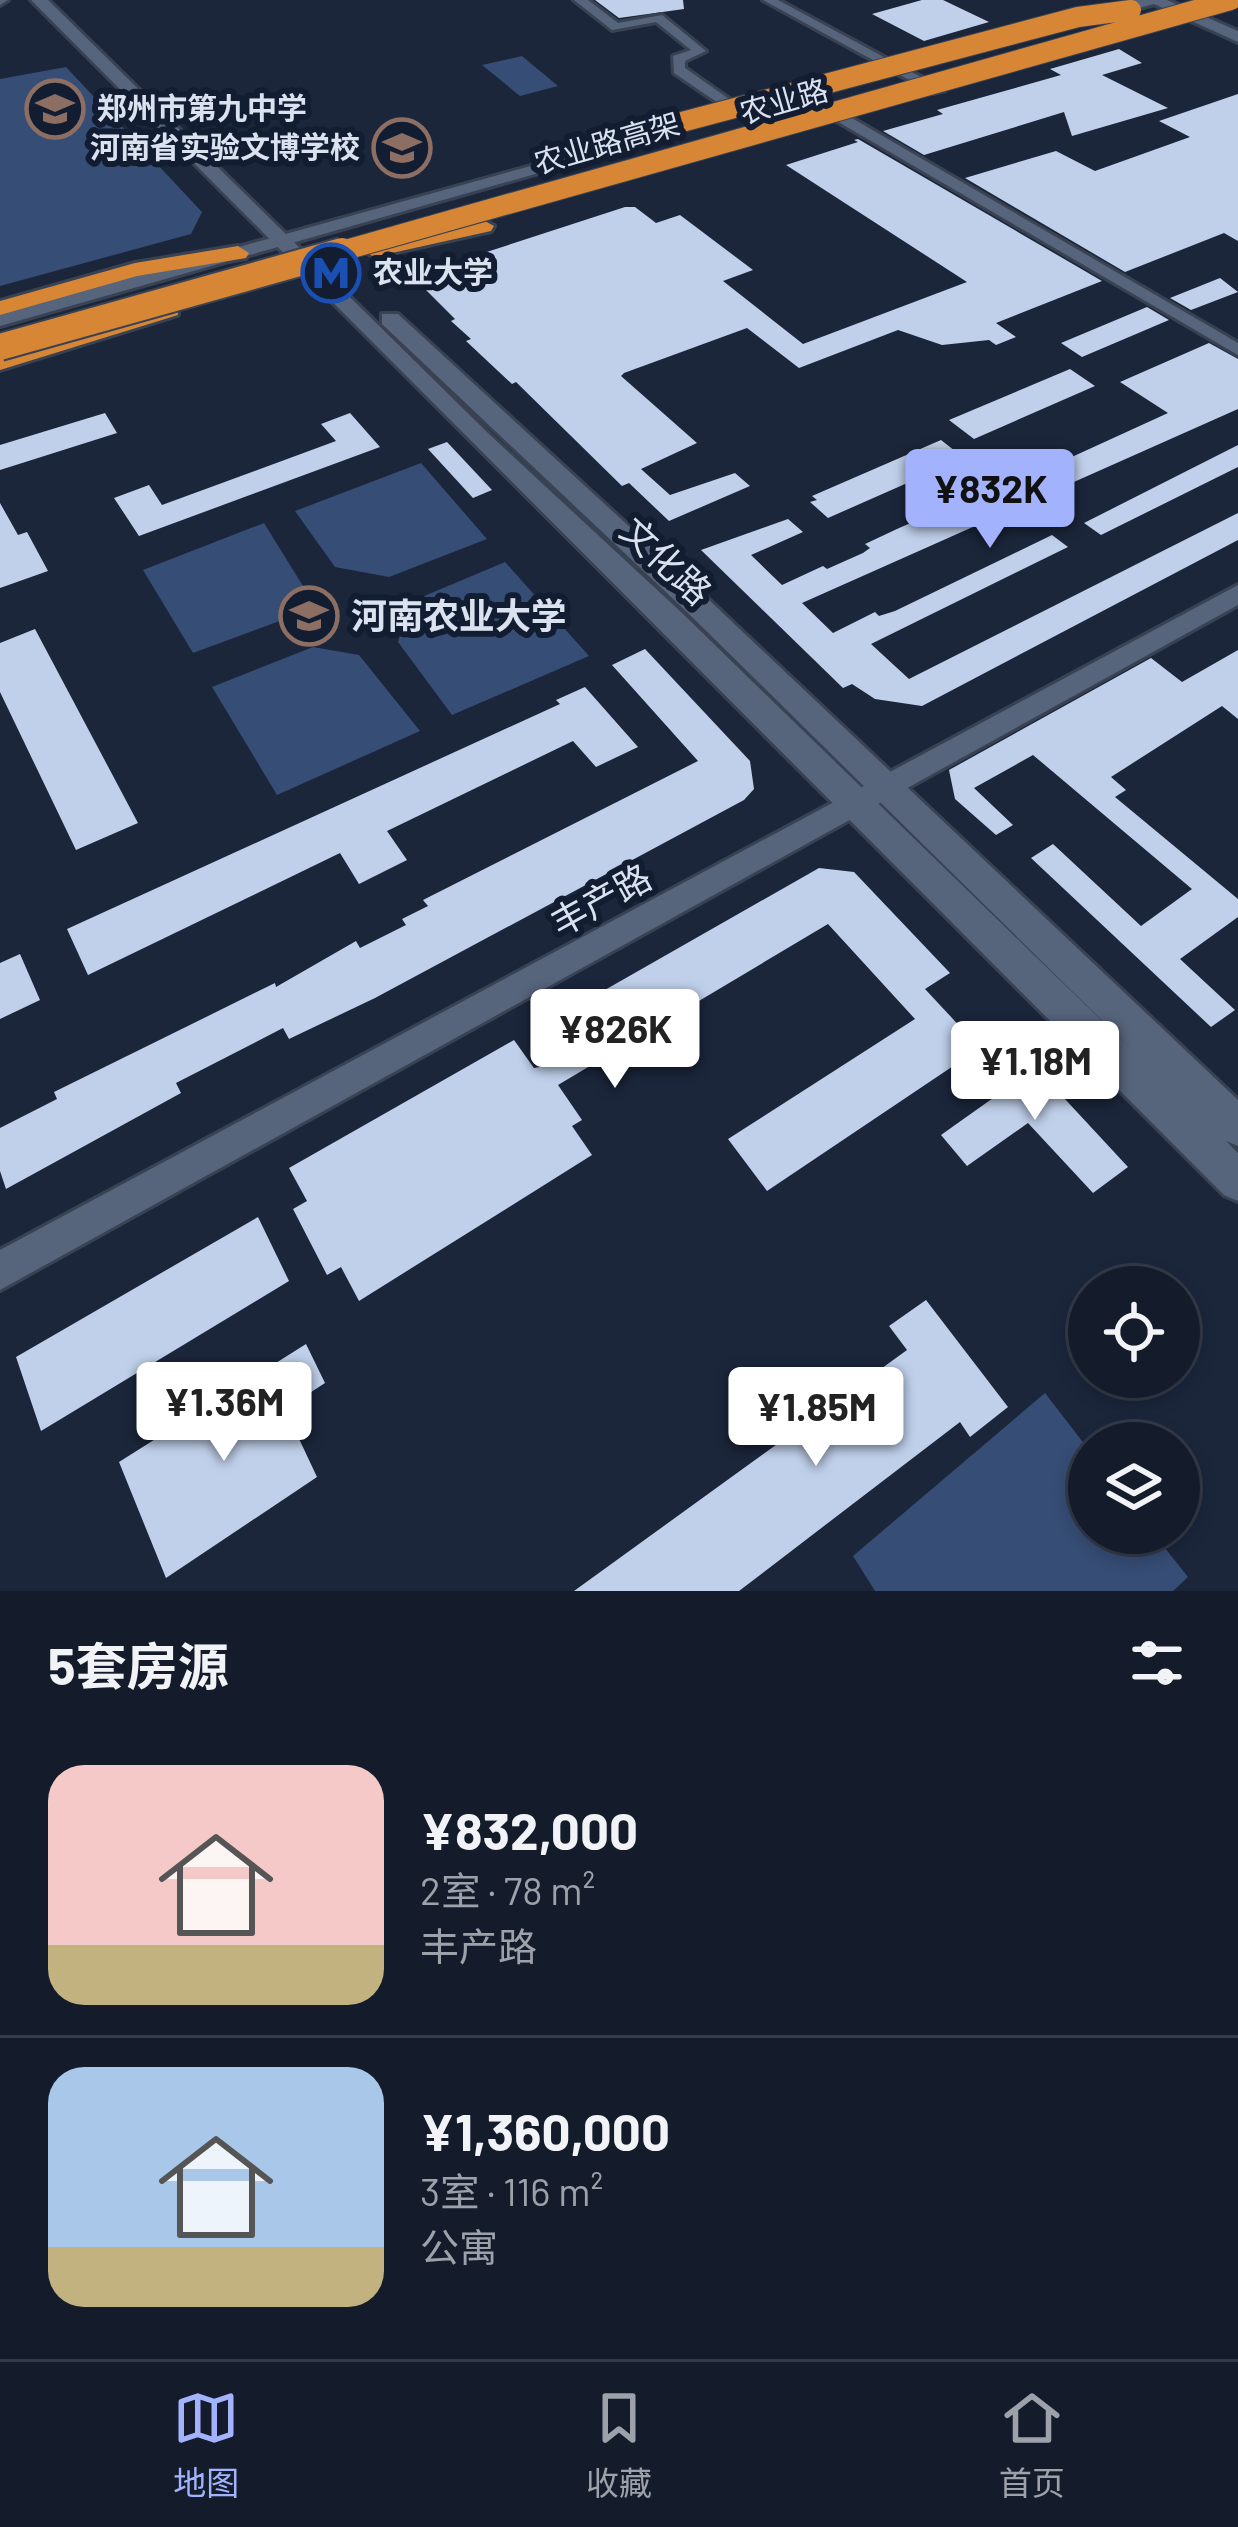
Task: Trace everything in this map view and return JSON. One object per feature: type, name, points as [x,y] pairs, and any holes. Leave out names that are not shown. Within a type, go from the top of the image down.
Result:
[{"type":"highway","name":"农业路高架","points":[[0,355],[1020,59],[1235,3]]},
{"type":"highway","points":[[552,166],[614,140],[1078,17],[1172,4]]},
{"type":"highway","name":"农业路高架","points":[[0,330],[1172,4]]},
{"type":"highway","points":[[374,250],[483,226],[949,91],[1020,59]]},
{"type":"highway","points":[[0,308],[135,270],[238,254]]},
{"type":"highway","points":[[0,355],[98,335],[200,299]]},
{"type":"main road","name":"文化路","points":[[38,0],[292,238]]},
{"type":"main road","name":"文化路","points":[[61,0],[319,265],[872,797],[1238,1127]]},
{"type":"main road","name":"文化路","points":[[872,797],[1238,1181]]},
{"type":"street","points":[[580,0],[616,27],[658,18],[700,51],[678,59],[679,70],[735,107]]},
{"type":"street","points":[[769,0],[938,90]]},
{"type":"street","name":"农业路","points":[[0,320],[899,70],[1172,4],[1235,3]]},
{"type":"street","name":"农业路","points":[[0,355],[938,90],[1172,4]]},
{"type":"street","points":[[1172,4],[1238,37]]},
{"type":"street","points":[[804,96],[1238,350]]},
{"type":"street","name":"丰产路","points":[[0,1271],[1238,594]]},
{"type":"shaded area","points":[[522,56],[558,86],[520,96],[482,65]]},
{"type":"shaded area","name":"郑州市第九中学","points":[[66,67],[202,212],[191,234],[0,286],[0,79]]},
{"type":"shaded area","points":[[421,463],[487,539],[389,577],[335,567],[295,511]]},
{"type":"shaded area","points":[[264,523],[303,586],[285,619],[193,653],[143,570]]},
{"type":"shaded area","points":[[505,562],[589,656],[452,715],[398,642],[410,602]]},
{"type":"shaded area","points":[[313,647],[359,655],[420,731],[277,795],[212,687]]},
{"type":"shaded area","points":[[1045,1393],[1068,1423],[1068,1554],[1170,1554],[1188,1577],[1173,1591],[875,1591],[853,1556]]},
{"type":"building","points":[[595,0],[683,0],[684,9],[619,18]]},
{"type":"building","points":[[922,0],[943,0],[989,22],[924,41],[872,14]]},
{"type":"building","points":[[1119,49],[1142,63],[1102,75],[1168,108],[1072,136],[1064,112],[924,155],[883,131],[943,114],[937,110],[1061,75],[1050,69]]},
{"type":"building","points":[[1238,94],[1238,241],[1224,233],[1125,272],[965,178],[1056,151],[1095,171],[1190,137],[1159,121]]},
{"type":"building","points":[[858,139],[1102,281],[996,323],[1016,337],[996,345],[989,340],[942,345],[898,330],[799,368],[747,328],[624,373],[621,376],[697,443],[641,469],[670,495],[735,473],[750,486],[669,521],[629,483],[622,486],[516,382],[512,384],[466,341],[471,339],[425,289],[479,272],[465,259],[625,207],[635,207],[656,223],[680,215],[753,270],[723,281],[803,344],[967,282],[786,165]]},
{"type":"building","points":[[1220,278],[1238,292],[1191,310],[1170,298]]},
{"type":"building","points":[[1147,307],[1169,320],[1082,357],[1061,343]]},
{"type":"building","points":[[1209,343],[1238,359],[1238,409],[802,603],[833,633],[875,612],[879,616],[895,611],[1052,535],[1068,547],[871,644],[909,679],[1238,513],[1238,540],[922,706],[875,699],[852,684],[843,688],[701,550],[788,519],[803,532],[751,555],[782,585],[823,566],[827,569],[863,553],[870,548],[865,544],[897,529],[998,484],[1004,488],[1168,413],[1120,382]]},
{"type":"building","points":[[1070,369],[1095,386],[974,439],[949,420]]},
{"type":"building","points":[[105,413],[117,433],[0,470],[0,445]]},
{"type":"building","points":[[350,413],[380,447],[139,536],[114,498],[149,485],[162,505],[336,441],[321,424]]},
{"type":"building","points":[[941,440],[964,458],[828,518],[810,502],[817,500],[812,496]]},
{"type":"building","points":[[447,442],[492,490],[473,498],[428,449]]},
{"type":"building","points":[[1238,445],[1238,467],[1101,535],[1084,523]]},
{"type":"building","points":[[0,503],[18,535],[27,532],[48,571],[0,588]]},
{"type":"building","points":[[35,629],[138,823],[76,850],[0,692],[0,643]]},
{"type":"building","points":[[645,649],[750,761],[754,789],[744,800],[375,998],[289,1039],[283,1028],[176,1083],[181,1093],[6,1189],[0,1171],[0,1128],[57,1099],[54,1092],[275,983],[276,987],[356,941],[360,948],[406,925],[402,919],[428,906],[423,900],[698,761],[612,665]]},
{"type":"building","points":[[1238,650],[1238,719],[1222,706],[1111,777],[1126,790],[1115,797],[1238,899],[1238,917],[1180,959],[1235,1010],[1211,1027],[1031,858],[1053,844],[1141,926],[1192,889],[1033,755],[974,788],[1013,825],[996,835],[955,799],[949,770],[1151,658],[1182,682]]},
{"type":"building","points":[[585,687],[638,747],[596,767],[573,741],[387,831],[407,860],[359,884],[340,853],[88,975],[67,929],[560,704],[556,700]]},
{"type":"building","points":[[819,868],[854,872],[950,973],[925,989],[980,1048],[767,1191],[728,1139],[915,1019],[828,924],[558,1085],[582,1120],[572,1126],[592,1155],[359,1301],[341,1267],[327,1275],[293,1209],[307,1201],[289,1168],[514,1040],[534,1068],[545,1066],[588,1040],[568,1011]]},
{"type":"building","points":[[20,954],[40,1000],[0,1019],[0,963]]},
{"type":"building","points":[[1013,1043],[1128,1167],[1093,1193],[1028,1123],[967,1166],[941,1135],[1010,1086],[987,1061]]},
{"type":"building","points":[[258,1217],[289,1281],[41,1431],[16,1357]]},
{"type":"building","points":[[926,1300],[1008,1407],[970,1437],[960,1422],[739,1591],[574,1591],[907,1350],[889,1326]]},
{"type":"building","points":[[306,1344],[325,1383],[285,1409],[317,1477],[166,1578],[119,1462]]},
{"type":"place","name":"郑州市第九中学","points":[[55,109]]},
{"type":"place","name":"河南省实验文博学校","points":[[402,148]]},
{"type":"place","name":"农业大学","points":[[331,273]]},
{"type":"place","name":"河南农业大学","points":[[309,616]]}]
